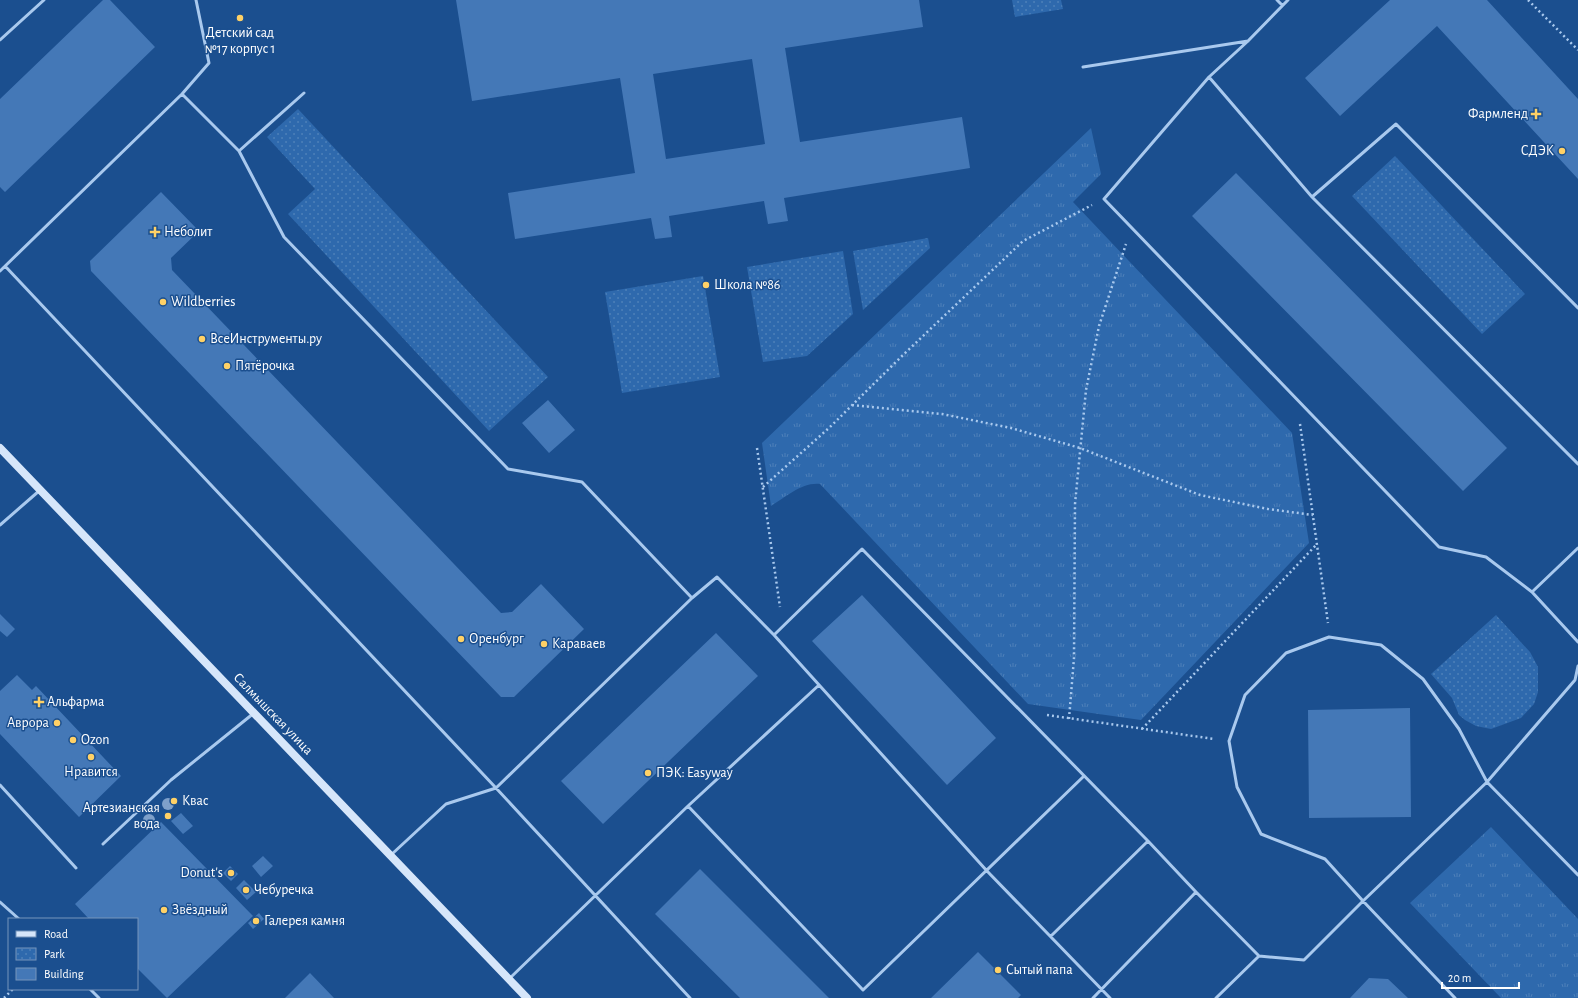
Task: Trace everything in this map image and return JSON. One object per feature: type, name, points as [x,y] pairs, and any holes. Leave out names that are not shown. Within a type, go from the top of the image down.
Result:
[{"type":"main road","name":"Салмышская улица","points":[[0,448],[527,998]]},
{"type":"lane","points":[[0,40],[44,0]]},
{"type":"lane","points":[[0,272],[182,94],[209,63],[196,0]]},
{"type":"lane","points":[[1277,0],[1282,6]]},
{"type":"lane","points":[[1288,0],[1248,41],[1209,77],[1104,199],[1439,547],[1486,557],[1532,592],[1578,642]]},
{"type":"lane","points":[[1083,67],[1248,41]]},
{"type":"lane","points":[[1209,77],[1312,197],[1578,464]]},
{"type":"lane","points":[[239,151],[304,93]]},
{"type":"lane","points":[[182,94],[239,151],[284,237],[508,469],[582,482],[692,598]]},
{"type":"lane","points":[[1312,197],[1396,124],[1578,308]]},
{"type":"lane","points":[[5,266],[496,788],[690,998]]},
{"type":"lane","points":[[0,525],[40,490]]},
{"type":"lane","points":[[1532,592],[1578,548]]},
{"type":"lane","points":[[774,635],[862,549],[1259,956],[1304,960],[1487,782],[1575,680],[1578,666]]},
{"type":"lane","points":[[390,856],[446,804],[496,788],[692,598],[717,577],[774,635],[987,870],[1110,998]]},
{"type":"lane","points":[[1455,998],[1324,859],[1261,834],[1236,786],[1229,741],[1245,695],[1286,653],[1329,637],[1381,645],[1423,679],[1459,729],[1487,782],[1578,875]]},
{"type":"lane","points":[[509,979],[688,806],[819,685]]},
{"type":"lane","points":[[103,844],[170,780],[254,713]]},
{"type":"lane","points":[[688,806],[863,990],[1084,776]]},
{"type":"lane","points":[[0,785],[76,868]]},
{"type":"lane","points":[[1051,936],[1148,841]]},
{"type":"lane","points":[[1093,998],[1196,892]]},
{"type":"lane","points":[[0,902],[18,918]]},
{"type":"lane","points":[[1216,998],[1259,956]]},
{"type":"lane","points":[[91,990],[99,998]]},
{"type":"path","points":[[1528,0],[1578,50]]},
{"type":"path","points":[[763,487],[830,427],[1023,241],[1104,199]]},
{"type":"path","points":[[1069,718],[1074,658],[1075,504],[1086,390],[1099,326],[1132,228]]},
{"type":"path","points":[[1296,399],[1314,515],[1329,637]]},
{"type":"path","points":[[852,405],[942,414],[1011,428],[1080,448],[1200,495],[1268,509],[1314,515]]},
{"type":"path","points":[[757,448],[783,626]]},
{"type":"path","points":[[1142,729],[1317,544]]},
{"type":"path","points":[[1020,712],[1229,741]]},
{"type":"path","points":[[4,998],[12,990]]},
{"type":"green space","points":[[1012,0],[1061,0],[1063,9],[1015,17]]},
{"type":"green space","points":[[298,109],[548,377],[489,431],[288,214],[315,189],[267,137]]},
{"type":"green space","points":[[1091,128],[1101,174],[1073,202],[1292,433],[1309,543],[1141,720],[1028,704],[820,484],[807,485],[771,506],[762,443]]},
{"type":"green space","points":[[1395,156],[1525,294],[1482,334],[1352,196]]},
{"type":"green space","points":[[928,238],[930,248],[863,310],[853,251]]},
{"type":"green space","points":[[843,251],[853,314],[807,356],[763,362],[747,267]]},
{"type":"green space","points":[[703,276],[720,377],[622,393],[605,292]]},
{"type":"green space","points":[[1496,615],[1530,652],[1538,667],[1538,692],[1534,704],[1521,718],[1491,729],[1476,726],[1459,715],[1452,698],[1431,674]]},
{"type":"green space","points":[[1491,827],[1578,919],[1578,998],[1501,998],[1410,903]]},
{"type":"building","points":[[103,0],[110,0],[155,47],[5,192],[0,187],[0,99]]},
{"type":"building","points":[[456,0],[919,0],[923,27],[785,48],[800,142],[962,117],[970,168],[784,198],[788,221],[768,224],[764,201],[669,216],[672,237],[655,239],[651,218],[515,239],[508,193],[635,173],[620,78],[472,101]],"holes":[[[752,59],[765,144],[666,159],[653,74]]]},
{"type":"building","points":[[1390,0],[1487,0],[1578,99],[1578,179],[1437,26],[1340,116],[1305,78]]},
{"type":"building","points":[[1236,173],[1507,448],[1463,491],[1192,216]]},
{"type":"building","points":[[161,192],[199,231],[171,258],[172,270],[501,613],[512,612],[541,584],[584,629],[514,697],[501,697],[91,271],[90,261]]},
{"type":"building","points":[[548,400],[575,430],[549,453],[522,423]]},
{"type":"building","points":[[862,595],[996,738],[947,785],[812,641]]},
{"type":"building","points":[[0,614],[15,629],[7,637],[0,631]]},
{"type":"building","points":[[716,633],[758,676],[603,824],[561,781]]},
{"type":"building","points":[[17,675],[32,690],[36,686],[121,776],[79,817],[0,734],[0,691]]},
{"type":"building","points":[[1410,708],[1411,817],[1309,818],[1308,710]]},
{"type":"building","points":[[181,813],[193,826],[183,834],[171,821]]},
{"type":"building","name":"Звёздный","points":[[161,822],[253,916],[167,998],[138,969],[138,918],[88,918],[75,904]]},
{"type":"building","points":[[263,856],[273,866],[261,877],[252,866]]},
{"type":"building","name":"Donut's","points":[[230,866],[238,874],[231,881],[223,873]]},
{"type":"building","points":[[700,869],[829,998],[740,998],[655,914]]},
{"type":"building","name":"Чебуречка","points":[[244,880],[256,892],[247,900],[236,888]]},
{"type":"building","name":"Галерея камня","points":[[259,913],[264,919],[253,929],[248,923]]},
{"type":"building","points":[[978,952],[1021,995],[1018,998],[931,998]]},
{"type":"building","points":[[310,973],[334,998],[285,998]]},
{"type":"building","points":[[1369,978],[1388,979],[1408,998],[1350,998]]},
{"type":"place","name":"Детский сад №17 корпус 1","points":[[240,18]]},
{"type":"place","name":"Фармленд","points":[[1536,114]]},
{"type":"place","name":"СДЭК","points":[[1562,151]]},
{"type":"place","name":"Неболит","points":[[155,232]]},
{"type":"place","name":"Школа №86","points":[[706,285]]},
{"type":"place","name":"Wildberries","points":[[163,302]]},
{"type":"place","name":"ВсеИнструменты.ру","points":[[202,339]]},
{"type":"place","name":"Пятёрочка","points":[[227,366]]},
{"type":"place","name":"Оренбург","points":[[461,639]]},
{"type":"place","name":"Караваев","points":[[544,644]]},
{"type":"place","name":"Альфарма","points":[[39,702]]},
{"type":"place","name":"Аврора","points":[[57,723]]},
{"type":"place","name":"Ozon","points":[[73,740]]},
{"type":"place","name":"Нравится","points":[[91,757]]},
{"type":"place","name":"ПЭК: Easyway","points":[[648,773]]},
{"type":"place","name":"Квас","points":[[174,801]]},
{"type":"place","name":"Артезианская вода","points":[[168,816]]},
{"type":"place","name":"Donut's","points":[[231,873]]},
{"type":"place","name":"Чебуречка","points":[[246,890]]},
{"type":"place","name":"Звёздный","points":[[164,910]]},
{"type":"place","name":"Галерея камня","points":[[256,921]]},
{"type":"place","name":"Сытый папа","points":[[998,970]]}]
